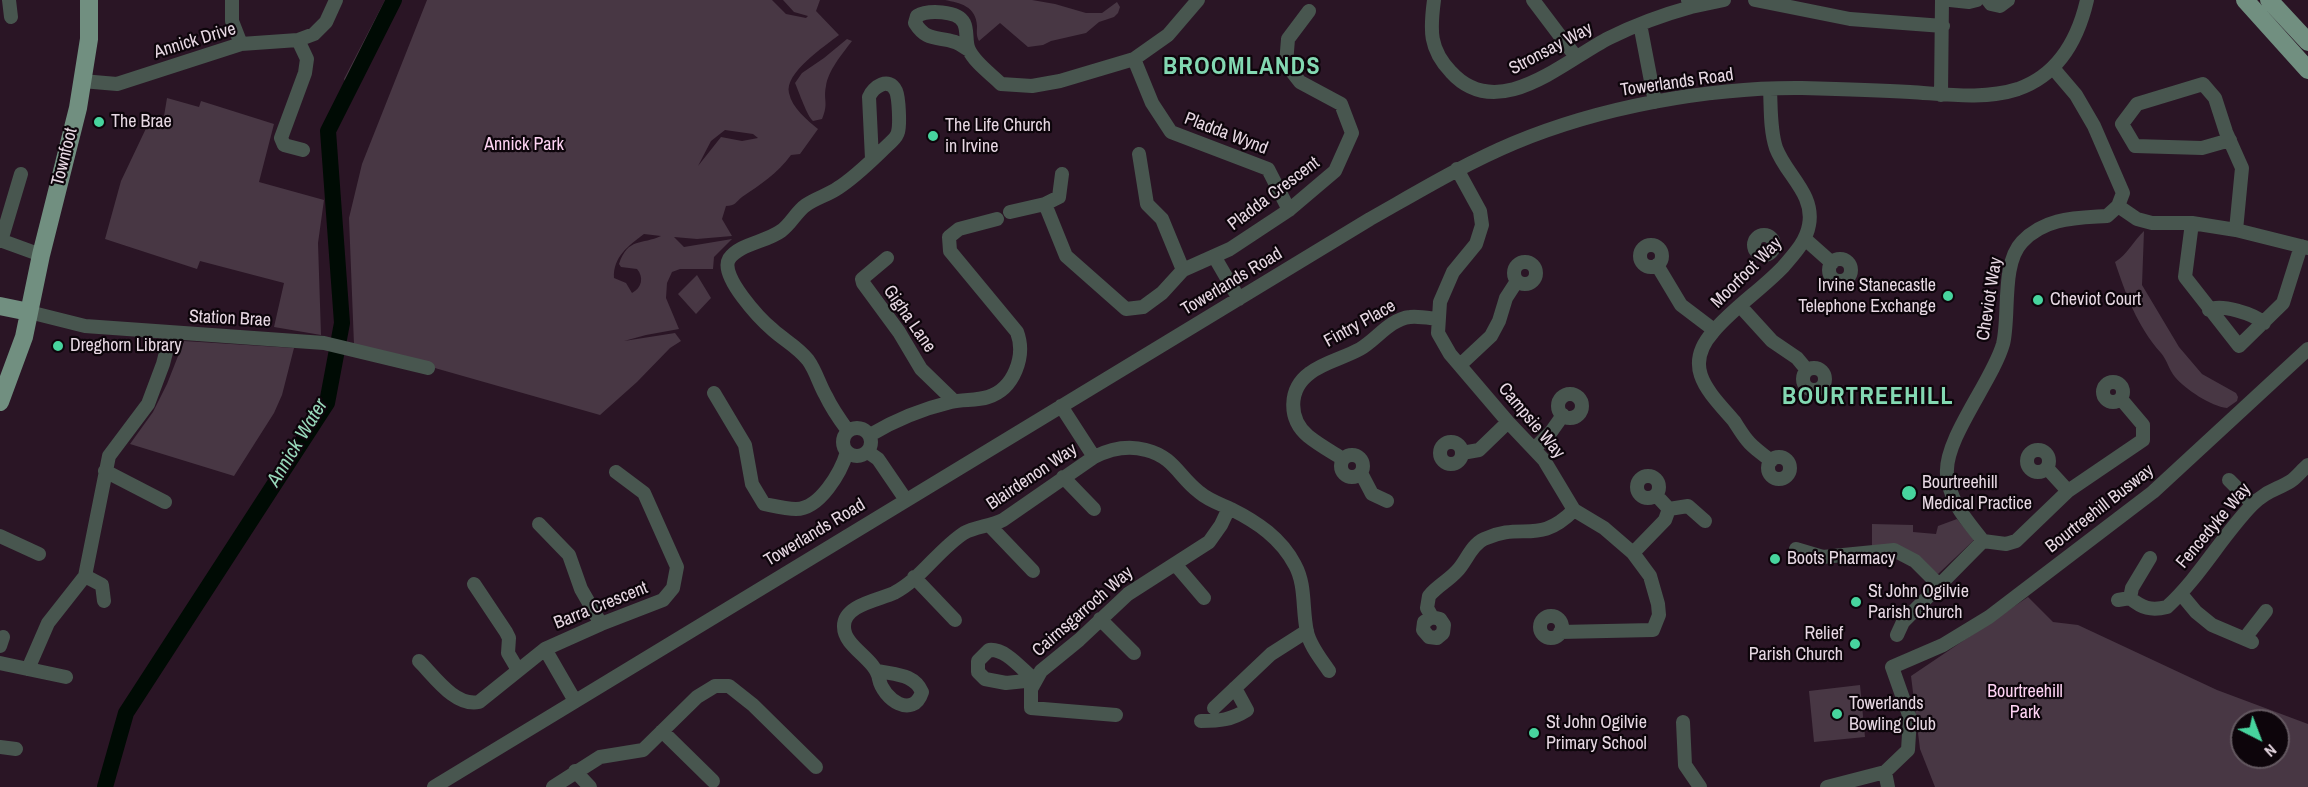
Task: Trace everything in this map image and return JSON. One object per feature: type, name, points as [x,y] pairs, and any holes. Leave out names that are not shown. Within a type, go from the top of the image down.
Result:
[{"type":"main road","name":"Townfoot","points":[[0,402],[24,337],[78,108],[89,39],[89,0]]},
{"type":"main road","points":[[2270,0],[2308,42]]},
{"type":"main road","points":[[2245,1],[2308,70]]},
{"type":"main road","points":[[0,306],[29,312]]},
{"type":"street","points":[[9,0],[11,17]]},
{"type":"street","points":[[232,0],[232,21],[241,44]]},
{"type":"street","name":"Annick Drive","points":[[82,81],[117,84],[241,44],[298,40],[314,34],[326,22],[336,0]]},
{"type":"street","points":[[969,50],[1001,84],[1032,86],[1051,82],[1134,59],[1168,35],[1198,0]]},
{"type":"street","name":"Stronsay Way","points":[[1434,0],[1430,27],[1440,58],[1454,75],[1479,91],[1494,93],[1524,87],[1640,24],[1689,4],[1724,0]]},
{"type":"street","points":[[1533,0],[1576,57]]},
{"type":"street","points":[[1755,0],[1850,19],[1942,26]]},
{"type":"street","points":[[1941,95],[1942,0]]},
{"type":"street","points":[[1950,0],[1969,2],[1977,0]]},
{"type":"street","points":[[1988,0],[1991,4],[2000,6],[2008,0]]},
{"type":"street","name":"Towerlands Road","points":[[434,787],[1370,219],[1457,169],[1516,142],[1558,127],[1601,114],[1693,96],[1770,89],[1887,91],[1941,95],[1985,95],[2016,90],[2053,68],[2074,40],[2087,0]]},
{"type":"street","name":"Pladda Crescent","points":[[1183,270],[1256,233],[1289,210],[1335,171],[1353,133],[1341,104],[1300,82],[1286,64],[1288,39],[1309,10]]},
{"type":"street","points":[[1640,24],[1655,102]]},
{"type":"street","points":[[298,40],[307,59],[305,73],[281,138],[284,145],[303,150]]},
{"type":"street","name":"Pladda Wynd","points":[[1134,59],[1152,103],[1171,132],[1268,169],[1289,210]]},
{"type":"street","points":[[2053,68],[2076,95],[2094,126],[2121,185],[2123,193],[2118,206],[2137,219],[2152,223],[2192,223],[2236,230],[2305,247],[2283,303],[2238,346],[2185,278],[2192,223]]},
{"type":"street","points":[[848,431],[825,396],[816,373],[806,357],[790,342],[773,331],[747,304],[734,285],[728,267],[729,260],[739,250],[780,232],[808,204],[838,189],[872,159],[896,137],[898,132],[896,91],[889,84],[883,83],[876,87],[869,97],[872,159]]},
{"type":"street","points":[[2230,140],[2202,148],[2135,146],[2122,124],[2137,104],[2204,84],[2215,98],[2242,168],[2236,230]]},
{"type":"street","name":"Moorfoot Way","points":[[1770,89],[1772,135],[1777,150],[1801,188],[1809,207],[1810,224],[1805,239],[1766,285],[1714,330],[1704,344],[1700,356],[1700,369],[1706,389],[1748,441],[1771,461]]},
{"type":"street","points":[[1044,204],[1066,256],[1126,309],[1143,308],[1162,293],[1183,270],[1162,219],[1147,204],[1139,154]]},
{"type":"street","points":[[1437,319],[1440,302],[1453,272],[1476,244],[1482,225],[1480,211],[1457,169]]},
{"type":"street","points":[[21,174],[0,240],[42,255]]},
{"type":"street","points":[[1010,212],[1044,204],[1059,196],[1062,174]]},
{"type":"street","name":"Cheviot Way","points":[[1983,541],[1953,502],[1947,472],[1953,444],[1996,362],[2003,343],[2013,258],[2020,243],[2032,232],[2069,218],[2107,216],[2118,206]]},
{"type":"street","points":[[870,435],[904,417],[954,401],[990,397],[1006,386],[1016,368],[1021,348],[1017,333],[950,251],[949,237],[959,229],[996,219]]},
{"type":"street","points":[[1805,239],[1833,262]]},
{"type":"street","points":[[1772,251],[1785,264]]},
{"type":"street","points":[[1214,256],[1239,299]]},
{"type":"street","name":"Gigha Lane","points":[[887,258],[862,279],[863,283],[899,332],[921,369],[954,401]]},
{"type":"street","points":[[1658,265],[1681,305],[1714,330]]},
{"type":"street","points":[[1460,365],[1491,336],[1499,321],[1506,298],[1517,281]]},
{"type":"street","points":[[1741,306],[1772,341],[1797,358],[1807,370]]},
{"type":"street","points":[[2209,310],[2219,306],[2254,316],[2264,323]]},
{"type":"street","name":"Station Brae","points":[[29,312],[86,326],[324,343],[428,368]]},
{"type":"street","name":"Fintry Place","points":[[1387,501],[1372,494],[1361,473],[1363,464],[1360,457],[1350,455],[1343,459],[1308,436],[1300,427],[1292,405],[1294,393],[1310,372],[1360,349],[1396,321],[1410,317],[1437,319]]},
{"type":"street","name":"Campsie Way","points":[[1437,319],[1438,333],[1443,346],[1544,460],[1574,510],[1604,528],[1633,554],[1650,576],[1659,615],[1653,630],[1560,632]]},
{"type":"street","points":[[28,669],[48,622],[84,576],[109,456],[148,404],[163,364],[171,333]]},
{"type":"street","name":"Bourtreehill Busway","points":[[1885,772],[1908,750],[1910,717],[1892,667],[1943,645],[1989,617],[2153,492],[2308,350]]},
{"type":"street","points":[[714,393],[745,445],[752,484],[764,504],[799,509],[808,505],[822,495],[842,468],[847,452],[843,441],[848,431],[860,428],[870,435],[872,443],[868,452],[858,457],[847,452]]},
{"type":"street","points":[[1897,635],[1903,622],[1983,541],[2007,544],[2016,541],[2068,491],[2143,440],[2143,425],[2121,399]]},
{"type":"street","name":"Blairdenon Way","points":[[878,671],[846,636],[843,628],[845,619],[861,604],[895,592],[967,531],[990,526],[1003,520],[1094,458],[1061,406]]},
{"type":"street","points":[[1534,449],[1551,432],[1563,415]]},
{"type":"street","points":[[1462,453],[1479,450],[1508,422]]},
{"type":"street","points":[[1094,458],[1110,450],[1128,447],[1154,453],[1170,461],[1202,495],[1264,528],[1282,544],[1296,565],[1301,579],[1307,631],[1311,642],[1329,671]]},
{"type":"street","points":[[868,452],[878,459],[906,500]]},
{"type":"street","name":"Fencedyke Way","points":[[2150,558],[2127,596],[2140,606],[2167,608],[2202,569],[2228,532],[2253,504],[2267,491],[2290,481],[2308,465]]},
{"type":"street","points":[[2047,468],[2068,491]]},
{"type":"street","points":[[105,471],[165,502]]},
{"type":"street","name":"Barra Crescent","points":[[419,661],[453,695],[472,704],[486,698],[545,649],[663,600],[673,588],[676,567],[644,493],[616,472]]},
{"type":"street","points":[[1063,477],[1094,509]]},
{"type":"street","points":[[2229,480],[2253,504]]},
{"type":"street","points":[[1656,495],[1669,509]]},
{"type":"street","points":[[1669,509],[1688,506],[1705,521]]},
{"type":"street","name":"Cairnsgarroch Way","points":[[1116,715],[1031,708],[1031,689],[1035,680],[1055,658],[1128,594],[1209,542],[1229,508]]},
{"type":"street","points":[[1633,554],[1665,520],[1669,509]]},
{"type":"street","points":[[1432,617],[1427,608],[1429,596],[1456,573],[1481,540],[1514,531],[1536,533],[1552,528],[1574,510]]},
{"type":"street","points":[[539,524],[569,555],[581,588],[601,624]]},
{"type":"street","points":[[990,526],[1033,571]]},
{"type":"street","points":[[0,536],[39,554]]},
{"type":"street","points":[[1796,549],[1823,556],[1894,550],[1915,561],[1939,585]]},
{"type":"street","points":[[1175,564],[1204,598]]},
{"type":"street","points":[[84,576],[102,585],[104,601]]},
{"type":"street","points":[[914,577],[955,620]]},
{"type":"street","points":[[474,584],[506,632],[508,653],[518,670]]},
{"type":"street","points":[[2181,594],[2196,612],[2212,625],[2248,640],[2266,612]]},
{"type":"street","points":[[1100,619],[1134,653]]},
{"type":"street","points":[[1214,708],[1271,654],[1307,631]]},
{"type":"street","points":[[545,649],[575,701]]},
{"type":"street","points":[[0,663],[66,678]]},
{"type":"street","points":[[553,787],[600,757],[643,750],[697,697],[715,686],[729,686],[753,705],[816,767]]},
{"type":"street","points":[[1201,721],[1225,721],[1247,710],[1235,688]]},
{"type":"street","points":[[1683,722],[1685,765],[1700,787]]},
{"type":"street","points":[[662,731],[713,781]]},
{"type":"street","points":[[0,747],[16,749]]},
{"type":"street","points":[[575,771],[590,787]]},
{"type":"street","points":[[1827,787],[1885,772],[1888,787]]},
{"type":"green space","points":[[385,0],[394,0],[368,51],[362,69],[356,75],[355,87],[351,95],[344,79]]},
{"type":"green space","name":"Annick Park","points":[[427,0],[772,0],[786,14],[806,18],[808,16],[794,12],[783,0],[820,0],[816,11],[839,35],[799,69],[789,85],[793,104],[818,129],[800,154],[791,155],[768,178],[735,203],[726,206],[722,219],[732,236],[697,239],[674,237],[684,247],[732,239],[714,257],[713,269],[680,269],[672,272],[667,283],[666,298],[679,329],[624,341],[675,333],[681,341],[670,348],[600,415],[354,345],[349,218],[362,164]],"holes":[[[725,130],[753,134],[758,138],[742,141],[721,137],[698,166],[711,141]],[[644,234],[661,236],[631,246],[619,264],[621,267],[637,269],[639,272],[640,285],[632,293],[626,283],[614,278],[614,271],[623,253]]]},
{"type":"green space","points":[[945,0],[1032,0],[1086,13],[1102,13],[1117,2],[1120,7],[1114,17],[1099,22],[1086,33],[1028,47],[1000,23],[979,41],[974,14],[961,4]]},
{"type":"green space","points":[[847,39],[852,41],[827,80],[822,119],[813,121],[795,83],[802,73]]},
{"type":"green space","points":[[167,98],[199,107],[201,101],[274,124],[259,182],[324,200],[318,243],[321,335],[274,327],[284,283],[200,261],[197,269],[105,239],[121,181],[150,120],[163,122]]},
{"type":"green space","points":[[2144,231],[2142,285],[2179,347],[2202,374],[2236,393],[2237,401],[2227,408],[2206,401],[2180,382],[2145,332],[2133,310],[2115,262]]},
{"type":"green space","points":[[697,275],[711,298],[696,314],[678,294]]},
{"type":"green space","points":[[184,341],[294,348],[282,395],[274,413],[234,476],[130,444],[153,412]]},
{"type":"green space","points":[[1957,519],[1974,540],[1938,574],[1872,548],[1872,524],[1913,525],[1913,532],[1936,534],[1938,526]]},
{"type":"green space","name":"Bourtreehill Park","points":[[2028,597],[2053,622],[2078,625],[2217,690],[2268,709],[2230,709],[2230,769],[2290,769],[2290,717],[2308,724],[2308,787],[1935,787],[1920,749],[1911,676]]},
{"type":"green space","name":"Towerlands Bowling Club","points":[[1860,685],[1865,737],[1814,742],[1809,691]]},
{"type":"waterway","name":"Annick Water","points":[[105,787],[126,713],[327,403],[342,323],[328,131],[394,0]]},
{"type":"place","name":"The Brae","points":[[99,122]]},
{"type":"place","name":"The Life Church in Irvine","points":[[933,136]]},
{"type":"place","name":"Irvine Stanecastle Telephone Exchange","points":[[1948,296]]},
{"type":"place","name":"Cheviot Court","points":[[2038,300]]},
{"type":"place","name":"Dreghorn Library","points":[[58,346]]},
{"type":"place","name":"Bourtreehill Medical Practice","points":[[1909,493]]},
{"type":"place","name":"Boots Pharmacy","points":[[1775,559]]},
{"type":"place","name":"St John Ogilvie Parish Church","points":[[1856,602]]},
{"type":"place","name":"Relief Parish Church","points":[[1855,644]]},
{"type":"place","name":"Towerlands Bowling Club","points":[[1837,714]]},
{"type":"place","name":"St John Ogilvie Primary School","points":[[1534,733]]},
{"type":"district","name":"BROOMLANDS","points":[[1242,68]]},
{"type":"district","name":"BOURTREEHILL","points":[[1868,398]]}]
